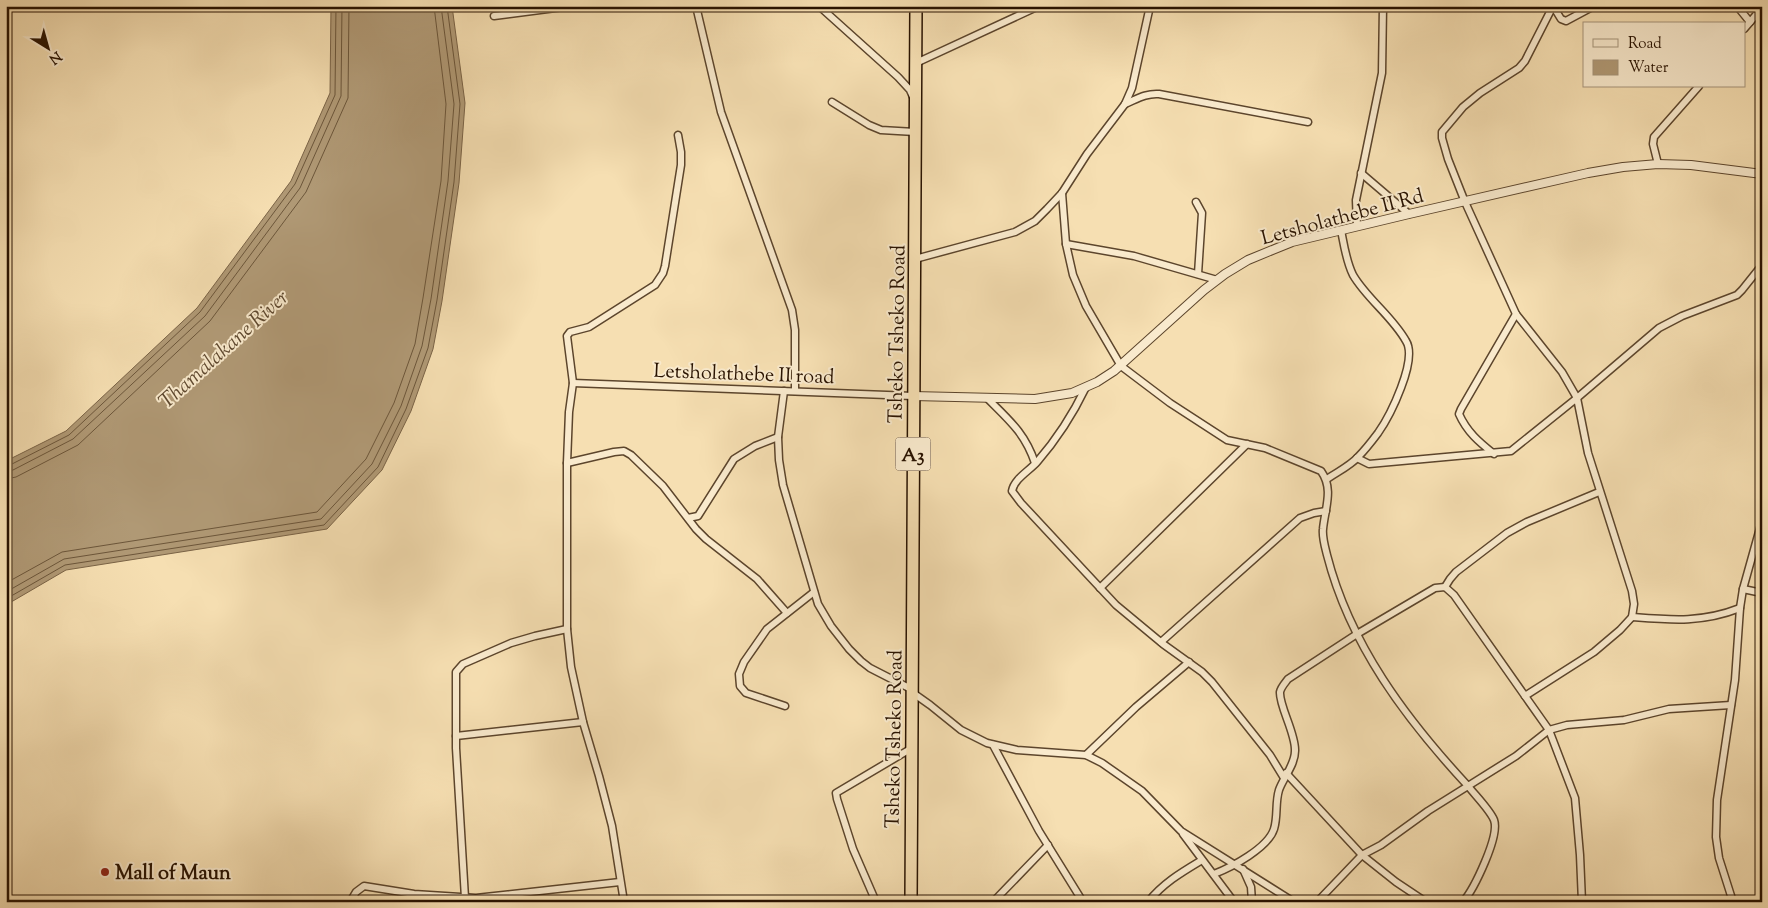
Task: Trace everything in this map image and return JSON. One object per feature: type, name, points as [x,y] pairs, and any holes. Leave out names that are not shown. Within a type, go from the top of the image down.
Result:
[{"type":"highway","name":"Tsheko Tsheko Road","points":[[911,902],[916,6]]},
{"type":"street","points":[[494,16],[571,6]]},
{"type":"street","points":[[696,6],[721,112],[792,310],[795,330],[795,390]]},
{"type":"street","points":[[819,6],[898,77],[910,90],[915,102]]},
{"type":"street","points":[[916,63],[1039,6]]},
{"type":"street","points":[[915,259],[1015,232],[1035,220],[1062,193],[1087,154],[1126,104],[1132,88],[1150,6]]},
{"type":"street","points":[[1357,226],[1356,207],[1361,173],[1382,73],[1383,6]]},
{"type":"street","points":[[1553,6],[1561,19],[1566,21],[1594,6]]},
{"type":"street","points":[[1525,696],[1594,652],[1632,617],[1634,604],[1632,591],[1588,453],[1577,398],[1562,372],[1516,314],[1465,202],[1448,159],[1442,132],[1449,122],[1480,93],[1519,68],[1553,6]]},
{"type":"street","points":[[1737,6],[1750,22]]},
{"type":"street","points":[[1746,27],[1762,8]]},
{"type":"street","points":[[1658,164],[1653,144],[1654,137],[1697,88]]},
{"type":"street","points":[[1126,104],[1143,96],[1159,94],[1308,122]]},
{"type":"street","points":[[832,102],[868,125],[881,130],[915,132]]},
{"type":"street","points":[[624,902],[612,826],[582,722],[570,667],[567,629],[567,464],[569,412],[573,383],[568,333],[589,327],[601,320],[655,285],[663,273],[680,165],[681,152],[678,135]]},
{"type":"street","name":"Letsholathebe II Rd","points":[[913,396],[1035,399],[1072,393],[1096,382],[1121,366],[1217,280],[1248,260],[1292,242],[1588,173],[1624,167],[1692,164],[1762,174]]},
{"type":"street","points":[[1361,173],[1409,214]]},
{"type":"street","points":[[1062,193],[1066,244],[1073,276],[1080,294],[1121,366],[1170,403],[1220,436],[1235,443],[1265,448],[1314,466],[1327,479],[1328,498],[1323,532],[1326,553],[1334,580],[1357,634],[1384,683],[1434,748],[1468,786],[1492,817],[1495,829],[1492,842],[1472,889],[1463,902]]},
{"type":"street","points":[[1196,202],[1202,213],[1198,274]]},
{"type":"street","points":[[1327,479],[1357,458],[1378,432],[1397,399],[1410,352],[1407,342],[1384,311],[1362,288],[1353,274],[1341,230]]},
{"type":"street","points":[[1066,244],[1134,256],[1217,280]]},
{"type":"street","points":[[1357,458],[1369,464],[1494,454],[1514,450],[1659,328],[1682,316],[1737,295],[1762,264]]},
{"type":"street","points":[[1494,454],[1478,442],[1468,431],[1459,414],[1516,314]]},
{"type":"street","name":"Letsholathebe II road","points":[[573,383],[913,396]]},
{"type":"street","points":[[1086,387],[1068,422],[1035,463],[1016,481],[1012,491],[1021,504],[1116,605],[1212,682],[1242,717],[1285,776],[1362,855],[1396,882],[1426,902]]},
{"type":"street","points":[[784,391],[778,437],[783,485],[818,604],[849,649],[870,668],[913,692],[961,730],[975,738],[994,745],[1017,750],[1086,755],[1102,763],[1142,791],[1181,831],[1234,902]]},
{"type":"street","points":[[987,398],[1020,430],[1035,463]]},
{"type":"street","points":[[688,518],[698,516],[734,459],[755,446],[778,437]]},
{"type":"street","points":[[1100,588],[1247,444]]},
{"type":"street","points":[[567,464],[614,452],[624,451],[631,455],[652,474],[706,539],[758,579],[788,613]]},
{"type":"street","points":[[1445,587],[1456,572],[1507,533],[1527,522],[1599,492]]},
{"type":"street","points":[[1161,642],[1300,518],[1314,513],[1326,512]]},
{"type":"street","points":[[1733,902],[1719,858],[1716,837],[1717,800],[1737,663],[1743,589],[1762,521]]},
{"type":"street","points":[[1214,874],[1236,864],[1255,851],[1272,834],[1275,828],[1278,791],[1295,752],[1288,718],[1281,699],[1282,686],[1288,679],[1357,634],[1434,588],[1445,587],[1454,595],[1549,730],[1575,798],[1582,902]]},
{"type":"street","points":[[1743,589],[1762,593]]},
{"type":"street","points":[[785,706],[746,693],[740,686],[738,674],[767,629],[814,592]]},
{"type":"street","points":[[1632,617],[1695,620],[1712,618],[1740,608]]},
{"type":"street","points":[[465,898],[456,736],[455,676],[458,668],[511,643],[567,629]]},
{"type":"street","points":[[1086,755],[1136,707],[1189,662]]},
{"type":"street","points":[[1317,902],[1362,855],[1381,845],[1428,811],[1516,756],[1549,730],[1567,724],[1624,720],[1669,709],[1731,705]]},
{"type":"street","points":[[456,736],[582,722]]},
{"type":"street","points":[[994,745],[1008,775],[1048,845],[1084,902]]},
{"type":"street","points":[[866,902],[875,900],[853,849],[836,793],[912,748]]},
{"type":"street","points":[[1181,831],[1243,868],[1294,902]]},
{"type":"street","points":[[993,902],[1048,845]]},
{"type":"street","points":[[1148,902],[1158,890],[1173,878],[1202,860]]},
{"type":"street","points":[[1243,868],[1251,887],[1252,902]]},
{"type":"street","points":[[350,902],[356,892],[364,886],[414,894],[465,898],[502,896],[620,882]]},
{"type":"water","name":"Thamalakane River","points":[[331,6],[452,6],[465,103],[459,183],[433,349],[411,411],[382,470],[327,529],[66,570],[6,605],[6,461],[66,431],[197,308],[291,181],[330,93]]},
{"type":"place","name":"Mall of Maun","points":[[105,872]]}]
